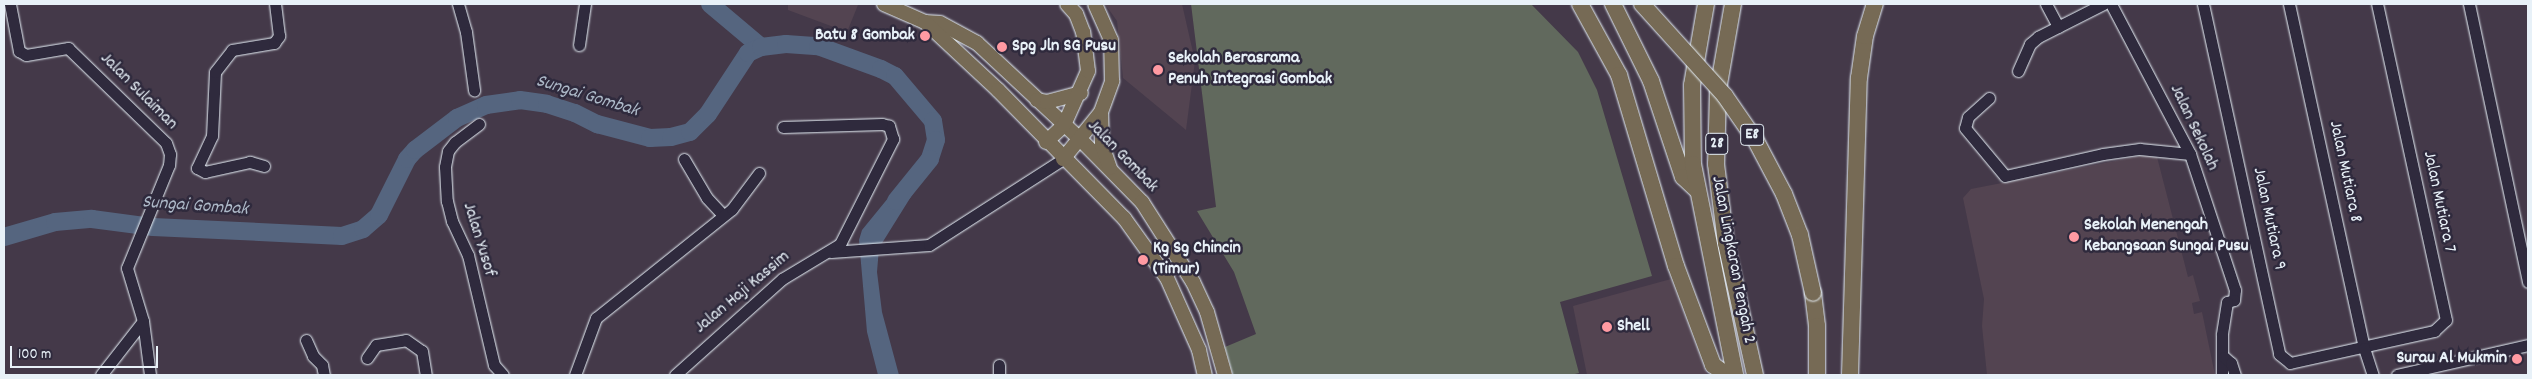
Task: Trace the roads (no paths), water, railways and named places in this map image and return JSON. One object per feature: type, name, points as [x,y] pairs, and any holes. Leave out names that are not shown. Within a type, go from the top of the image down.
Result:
[{"type":"highway","points":[[1580,4],[1604,42],[1631,108],[1676,266],[1704,345],[1713,365],[1727,375]]},
{"type":"highway","points":[[1613,4],[1652,81],[1683,177],[1697,190]]},
{"type":"highway","name":"E8","points":[[1642,4],[1725,96],[1756,141],[1784,194],[1800,234],[1812,293],[1817,326],[1817,375]]},
{"type":"highway","name":"Jalan Lingkaran Tengah 2","points":[[1706,4],[1692,86],[1690,126],[1697,190],[1735,375]]},
{"type":"highway","name":"Jalan Lingkaran Tengah 2","points":[[1733,4],[1718,90],[1716,164],[1731,268],[1755,375]]},
{"type":"highway","points":[[1850,375],[1859,78],[1865,36],[1875,4]]},
{"type":"main road","name":"Jalan Gombak","points":[[884,4],[924,22],[998,90],[1046,142],[1124,218],[1167,278],[1199,350],[1205,375]]},
{"type":"main road","points":[[1046,142],[1064,125],[1080,94],[1088,71],[1087,51],[1076,14],[1067,4]]},
{"type":"main road","points":[[1063,159],[1081,140],[1101,112],[1112,81],[1111,40],[1103,14],[1096,4]]},
{"type":"main road","points":[[1570,4],[1604,42]]},
{"type":"main road","name":"Jalan Gombak","points":[[924,22],[940,23],[976,43],[1081,140],[1142,202],[1186,268],[1207,312],[1225,375]]},
{"type":"main road","points":[[1037,100],[1048,102],[1080,94]]},
{"type":"main road","points":[[1101,112],[1102,145],[1111,170]]},
{"type":"street","name":"Jalan Sulaiman","points":[[10,4],[19,51],[26,55],[68,48],[166,143],[170,154],[169,165],[127,268],[142,321],[150,375]]},
{"type":"street","points":[[264,166],[250,162],[205,172],[197,168],[212,136],[215,72],[232,50],[274,43],[279,36],[275,4]]},
{"type":"street","points":[[458,4],[466,32],[474,90]]},
{"type":"street","points":[[579,45],[585,4]]},
{"type":"street","points":[[2046,4],[2058,27]]},
{"type":"street","points":[[2018,71],[2030,44],[2103,4]]},
{"type":"street","name":"Jalan Sekolah","points":[[2111,4],[2190,154],[2234,290],[2234,300],[2227,302],[2222,335],[2224,357],[2221,364],[2222,375]]},
{"type":"street","name":"Jalan Mutiara 9","points":[[2203,4],[2280,356],[2290,363],[2364,348]]},
{"type":"street","name":"Jalan Mutiara 8","points":[[2289,4],[2364,348],[2373,375]]},
{"type":"street","name":"Jalan Mutiara 7","points":[[2364,348],[2434,331],[2446,320],[2377,4]]},
{"type":"street","points":[[2469,4],[2528,282]]},
{"type":"street","points":[[1989,98],[1968,117],[1965,128],[2005,176],[2140,149],[2190,154]]},
{"type":"street","name":"Jalan Yusof","points":[[479,124],[455,142],[448,151],[445,166],[448,201],[452,221],[468,255],[494,365],[503,375]]},
{"type":"street","name":"Jalan Haji Kassim","points":[[675,375],[782,279],[830,252],[840,244],[859,211],[888,152],[892,131],[889,126],[882,124],[783,127]]},
{"type":"street","points":[[684,159],[707,198],[723,215]]},
{"type":"street","points":[[830,252],[882,251],[929,245],[1063,159]]},
{"type":"street","points":[[575,375],[596,318],[723,215],[744,195],[759,173]]},
{"type":"street","points":[[101,375],[142,321]]},
{"type":"street","points":[[306,340],[313,356],[322,365],[324,375]]},
{"type":"street","points":[[367,358],[376,345],[406,340],[422,351],[426,375]]},
{"type":"street","points":[[2397,375],[2528,345]]},
{"type":"street","name":"Jalan Mutiara 8","points":[[2364,348],[2366,375]]},
{"type":"street","points":[[2224,357],[2232,363],[2235,375]]},
{"type":"water","points":[[902,181],[917,187],[879,248],[877,272],[882,312],[899,375],[878,375],[867,332],[859,240],[862,230]]},
{"type":"waterway","points":[[710,4],[761,47]]},
{"type":"waterway","name":"Sungai Gombak","points":[[4,237],[55,222],[92,219],[153,227],[342,236],[363,229],[379,215],[407,159],[415,150],[457,118],[486,105],[520,100],[547,104],[575,113],[597,124],[650,138],[671,137],[690,132],[708,114],[748,53],[761,47],[786,44],[818,46],[895,76],[933,121],[936,140],[930,159],[896,201]]},
{"type":"place","name":"Batu 8 Gombak","points":[[925,36]]},
{"type":"place","name":"Spg Jln SG Pusu","points":[[1002,47]]},
{"type":"place","name":"Sekolah Berasrama Penuh Integrasi Gombak","points":[[1158,70]]},
{"type":"place","name":"Sekolah Menengah Kebangsaan Sungai Pusu","points":[[2074,237]]},
{"type":"place","name":"Kg Sg Chincin (Timur)","points":[[1143,260]]},
{"type":"place","name":"Shell","points":[[1607,327]]},
{"type":"place","name":"Surau Al Mukmin","points":[[2517,359]]}]
